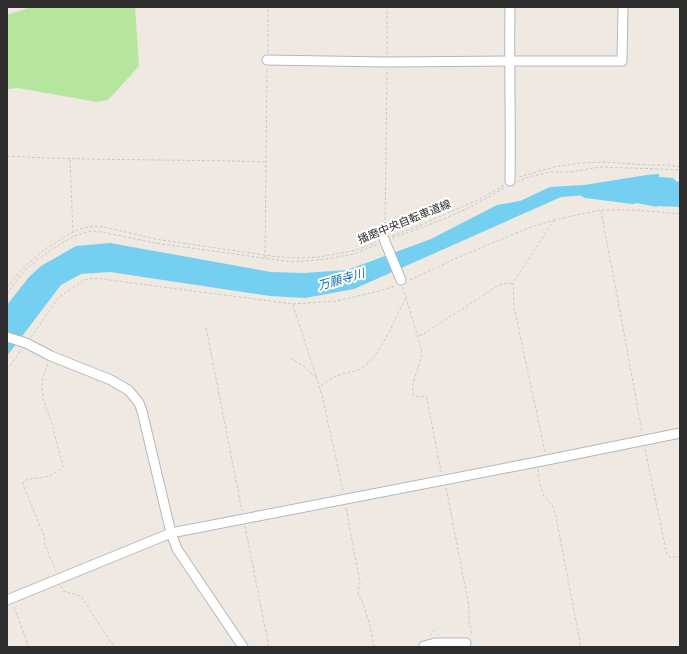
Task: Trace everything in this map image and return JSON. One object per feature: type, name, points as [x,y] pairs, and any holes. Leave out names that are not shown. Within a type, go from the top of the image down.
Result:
[{"type":"street","points":[[510,7],[510,184]]},
{"type":"street","points":[[268,60],[387,62],[622,62],[623,7]]},
{"type":"street","points":[[385,241],[402,282]]},
{"type":"street","points":[[7,337],[23,342],[51,356],[111,380],[128,390],[139,403],[146,425],[171,533],[177,549],[243,647]]},
{"type":"street","points":[[9,600],[171,533],[680,433]]},
{"type":"street","points":[[424,647],[435,643],[469,640]]},
{"type":"path","points":[[265,259],[268,7]]},
{"type":"path","points":[[385,241],[387,7]]},
{"type":"path","points":[[7,153],[7,156],[70,159],[228,160],[267,162]]},
{"type":"path","points":[[70,159],[74,236]]},
{"type":"path","name":"播磨中央自転車道線","points":[[7,288],[21,270],[44,250],[73,232],[93,226],[106,227],[155,239],[265,256],[300,258],[319,257],[352,251],[385,241],[480,199],[524,175],[546,169],[580,163],[605,162],[680,167]]},
{"type":"path","points":[[7,294],[24,271],[49,251],[74,236],[90,231],[155,243],[265,259],[292,262],[327,259],[354,254],[423,227],[480,202],[510,184],[529,177],[550,172],[570,172],[600,167],[680,170]]},
{"type":"path","points":[[600,210],[667,555],[669,557],[680,557]]},
{"type":"path","points":[[7,370],[23,342],[59,296],[84,280],[94,278],[109,279],[293,304],[337,301],[375,292],[402,282],[532,227],[554,220],[600,210],[636,210],[680,214]]},
{"type":"path","points":[[554,220],[513,283],[514,307],[526,360],[542,461],[539,479],[544,494],[552,505],[556,517],[581,647]]},
{"type":"path","points":[[402,282],[421,348],[421,357],[412,393],[414,396],[426,397],[427,399],[469,606],[469,640]]},
{"type":"path","points":[[418,336],[422,335],[499,285],[513,284]]},
{"type":"path","points":[[320,386],[332,378],[344,373],[358,370],[370,361],[379,351],[407,298]]},
{"type":"path","points":[[293,304],[320,386],[333,442],[360,583],[358,593],[366,612],[374,647]]},
{"type":"path","points":[[206,328],[269,647]]},
{"type":"path","points":[[51,356],[43,377],[43,399],[53,427],[63,466],[49,476],[26,480],[23,482],[23,485],[46,538],[44,544],[63,591],[81,596],[114,647]]},
{"type":"path","points":[[290,358],[304,366],[314,376],[316,376]]},
{"type":"path","points":[[9,600],[29,647]]},
{"type":"green space","points":[[31,7],[135,7],[139,66],[108,100],[97,102],[18,88],[7,89],[7,15]]},
{"type":"water","points":[[659,174],[659,177],[673,178],[680,182],[680,207],[657,207],[637,203],[610,193],[561,197],[354,289],[305,298],[270,296],[110,272],[81,274],[61,285],[7,356],[7,305],[29,277],[41,266],[76,246],[110,243],[271,272],[305,273],[347,270],[431,239],[497,205],[520,201],[550,187],[584,185]]},
{"type":"waterway","name":"万願寺川","points":[[586,192],[633,198]]}]
